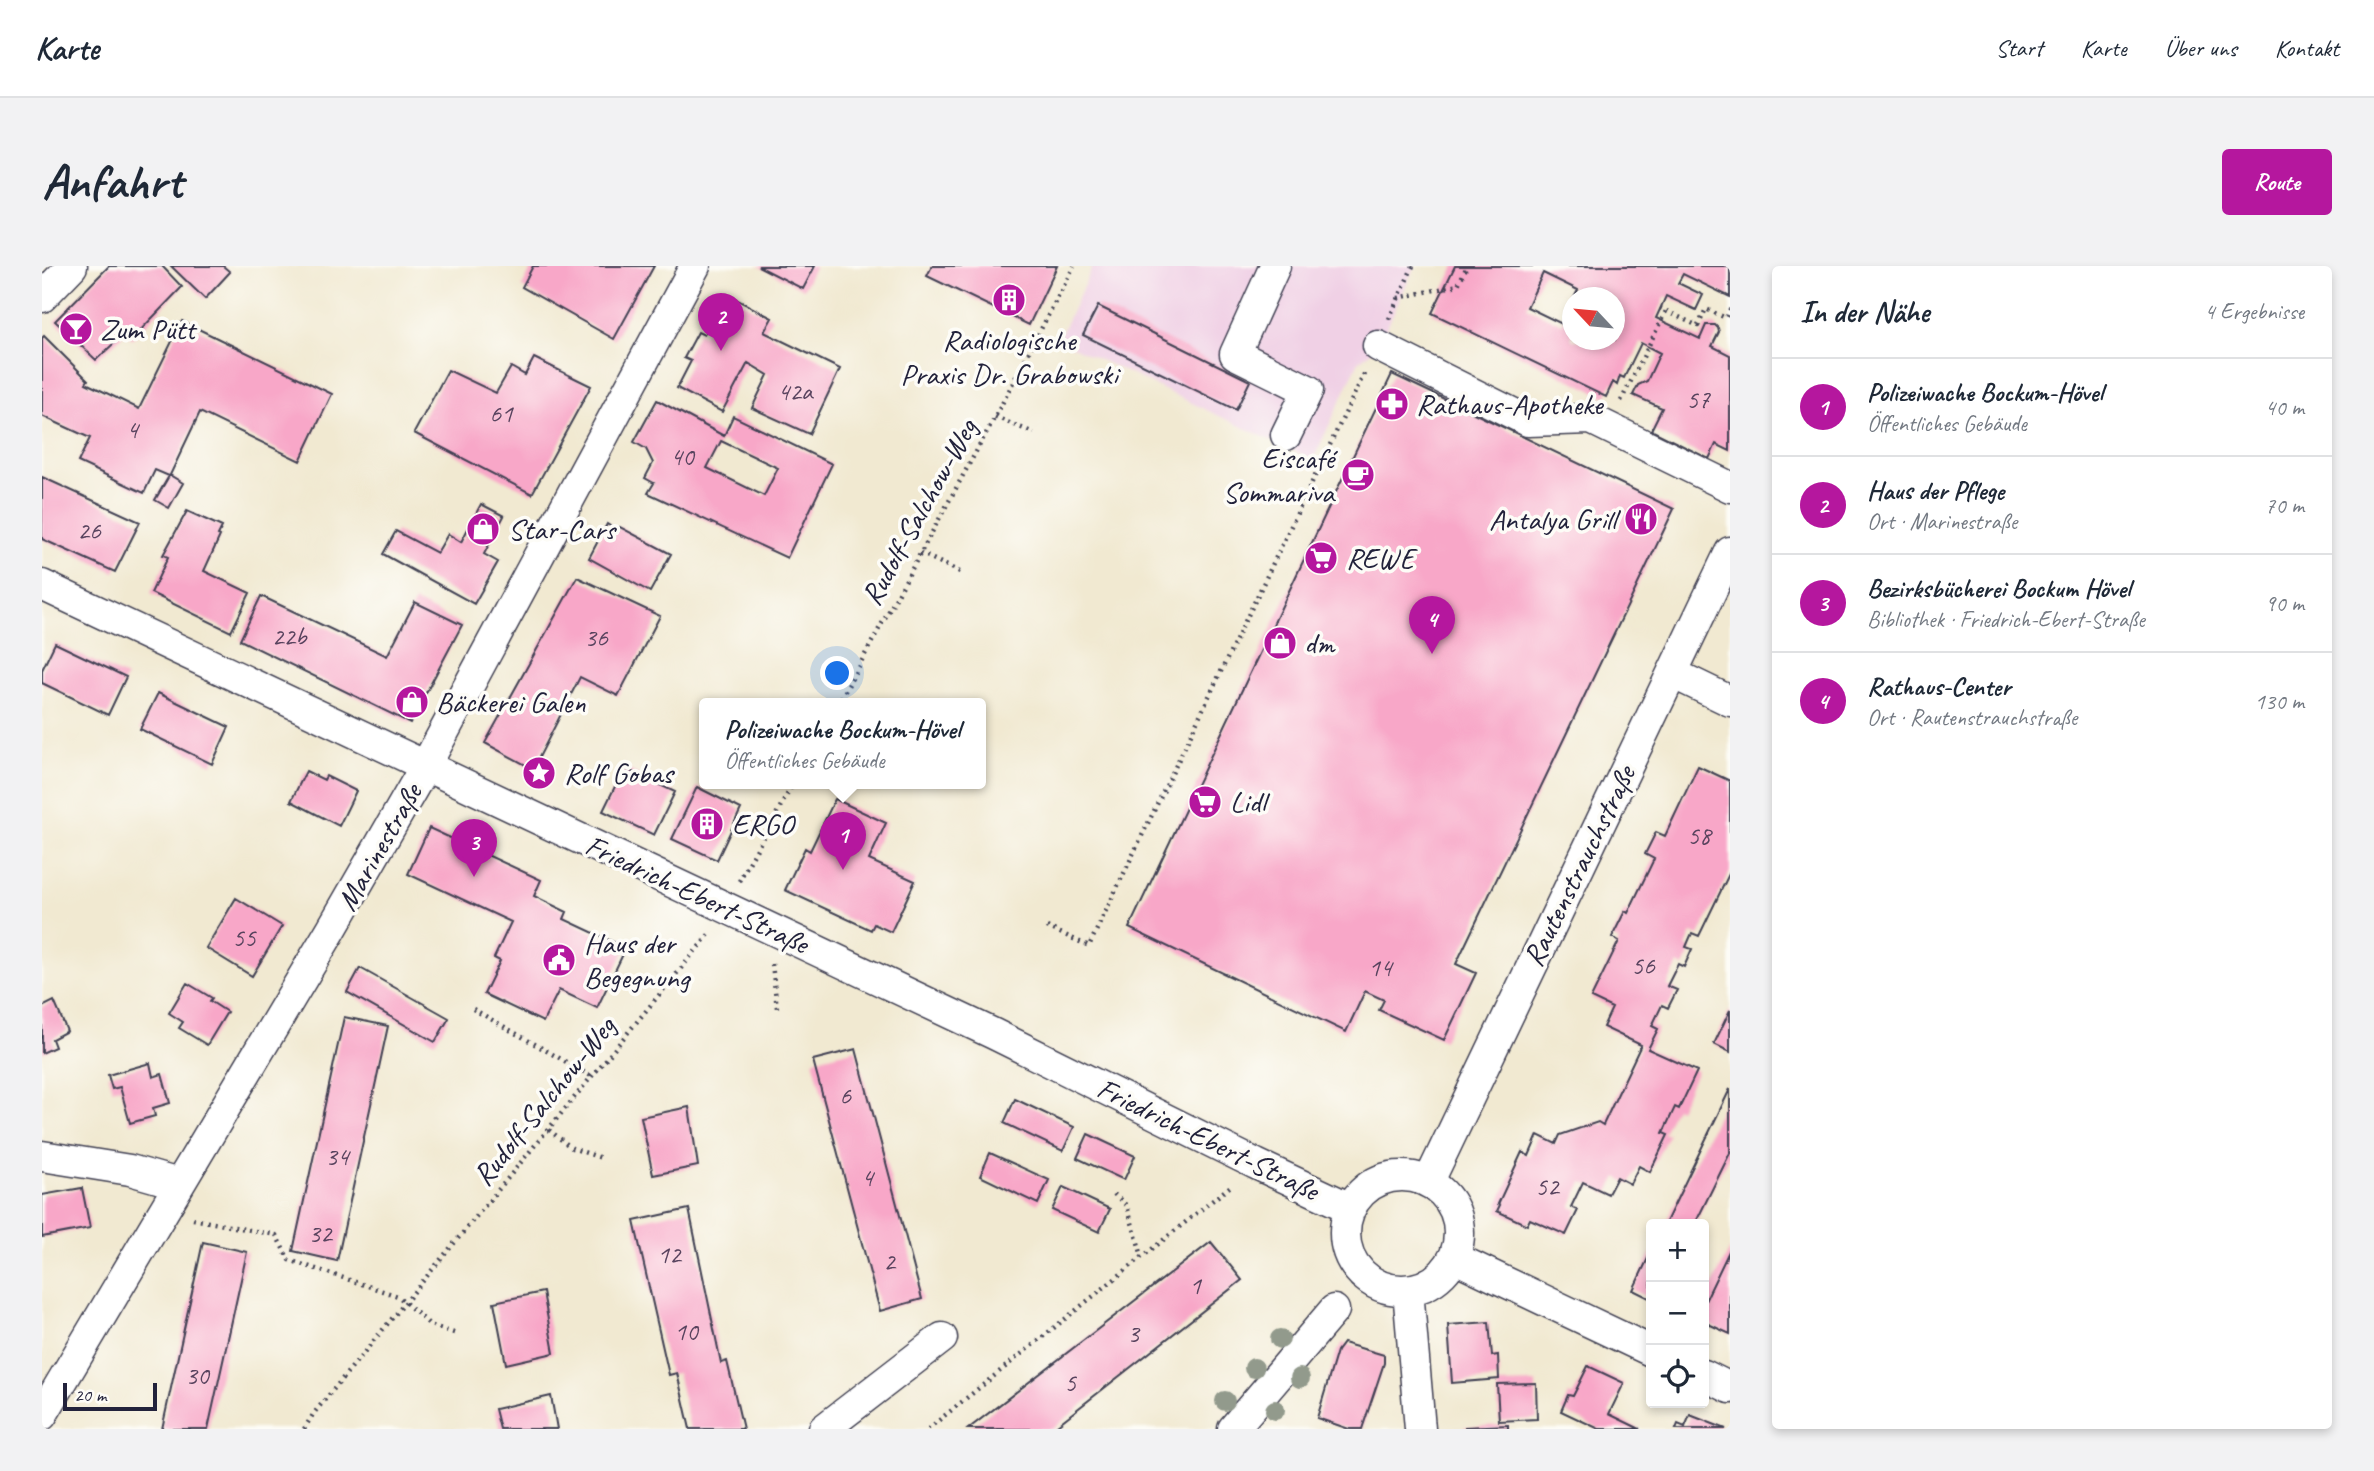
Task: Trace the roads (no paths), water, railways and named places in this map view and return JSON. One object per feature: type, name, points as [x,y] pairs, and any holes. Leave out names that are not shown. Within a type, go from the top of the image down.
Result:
[{"type":"street","points":[[42,297],[72,266]]},
{"type":"street","name":"Marinestraße","points":[[42,1415],[331,930],[426,765],[695,266]]},
{"type":"street","points":[[1275,266],[1235,354],[1308,390],[1286,435]]},
{"type":"street","points":[[1378,346],[1528,421],[1591,419],[1730,487]]},
{"type":"street","name":"Rautenstrauchstraße","points":[[1429,1181],[1730,552]]},
{"type":"street","name":"Friedrich-Ebert-Straße","points":[[42,585],[994,1034],[1350,1208]]},
{"type":"street","points":[[1672,673],[1730,701]]},
{"type":"street","points":[[42,1156],[130,1170],[179,1184]]},
{"type":"street","points":[[1414,1176],[1429,1181],[1443,1192],[1454,1206],[1460,1241],[1455,1258],[1443,1274],[1427,1285],[1408,1290],[1391,1290],[1376,1284],[1362,1275],[1351,1260],[1345,1225],[1350,1208],[1370,1185],[1384,1178],[1414,1176]]},
{"type":"street","points":[[1455,1258],[1646,1349]]},
{"type":"street","points":[[1408,1290],[1420,1429]]},
{"type":"street","points":[[1233,1429],[1334,1310]]},
{"type":"street","points":[[824,1429],[942,1338]]},
{"type":"street","points":[[1709,1378],[1730,1388]]},
{"type":"place","name":"Radiologische Praxis Dr. Grabowski","points":[[1009,300]]},
{"type":"place","name":"Zum Pütt","points":[[76,329]]},
{"type":"place","name":"Haus der Pflege","points":[[721,351]]},
{"type":"place","name":"Rathaus-Apotheke","points":[[1392,404]]},
{"type":"place","name":"Eiscafé Sommariva","points":[[1358,475]]},
{"type":"place","name":"Antalya Grill","points":[[1641,519]]},
{"type":"place","name":"Star-Cars","points":[[483,529]]},
{"type":"place","name":"REWE","points":[[1321,558]]},
{"type":"place","name":"dm","points":[[1280,643]]},
{"type":"place","name":"Rathaus-Center","points":[[1432,654]]},
{"type":"place","name":"Bäckerei Galen","points":[[412,702]]},
{"type":"place","name":"Rolf Gobas","points":[[539,773]]},
{"type":"place","name":"Lidl","points":[[1205,802]]},
{"type":"place","name":"ERGO","points":[[707,824]]},
{"type":"place","name":"Polizeiwache Bockum-Hövel","points":[[843,870]]},
{"type":"place","name":"Bezirksbücherei Bockum Hövel","points":[[474,877]]},
{"type":"place","name":"Haus der Begegnung","points":[[559,960]]}]
